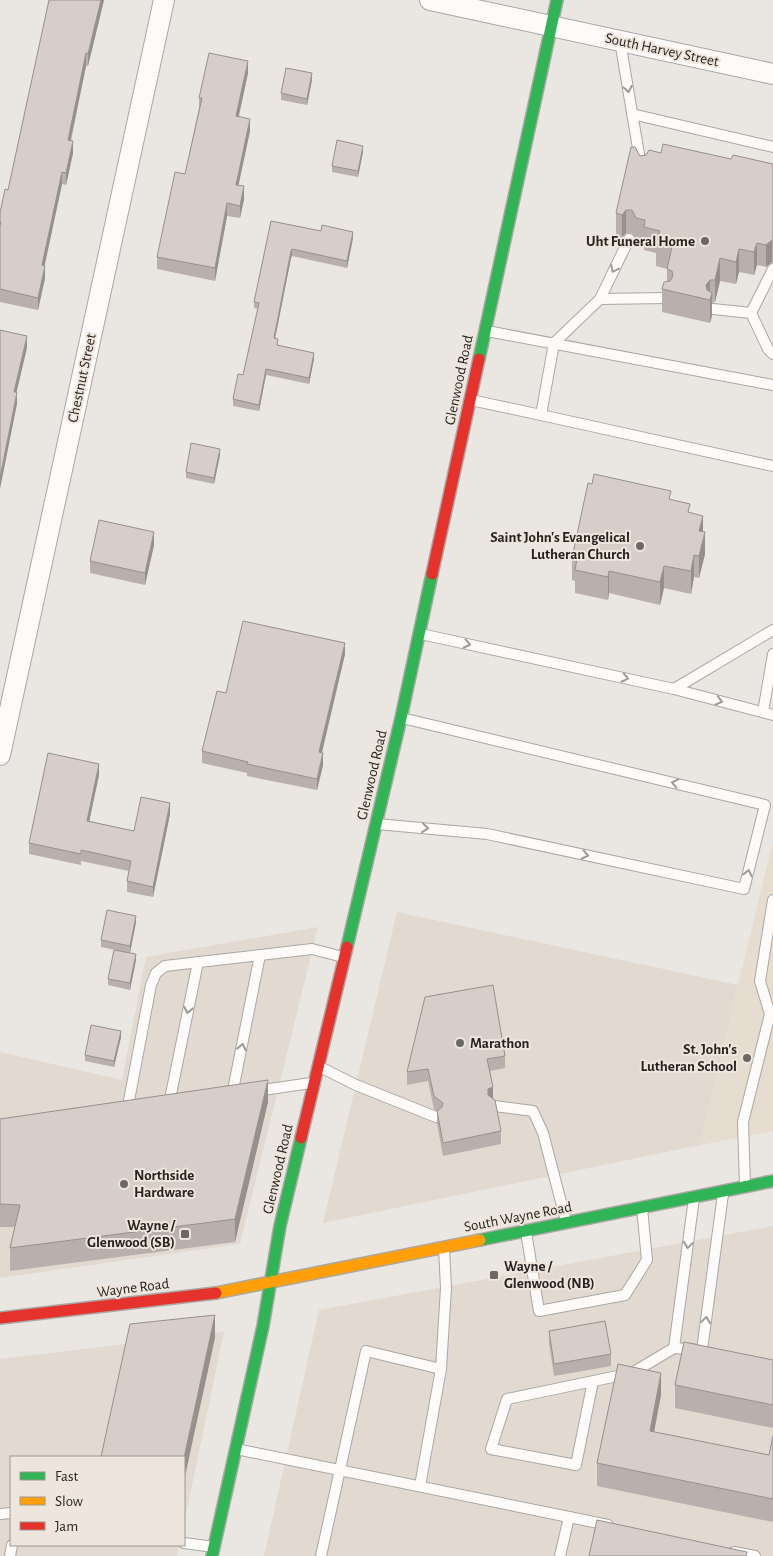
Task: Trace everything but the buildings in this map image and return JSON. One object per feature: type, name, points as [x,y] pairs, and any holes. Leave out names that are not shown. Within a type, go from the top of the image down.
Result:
[{"type":"street","name":"Chestnut Street","points":[[0,755],[164,0]]},
{"type":"street","name":"South Harvey Street","points":[[430,0],[773,74]]},
{"type":"street","name":"Glenwood Road","points":[[214,1551],[263,1326],[280,1226],[401,718],[557,0]]},
{"type":"street","name":"South Wayne Road","points":[[269,1285],[338,1268],[773,1181]]},
{"type":"street","name":"Wayne Road","points":[[0,1318],[228,1292],[269,1285]]},
{"type":"lane","points":[[620,41],[642,172]]},
{"type":"lane","points":[[632,114],[773,147]]},
{"type":"lane","points":[[541,414],[554,343],[600,300],[629,239]]},
{"type":"lane","points":[[751,313],[773,269]]},
{"type":"lane","points":[[600,300],[666,298]]},
{"type":"lane","points":[[713,309],[751,313]]},
{"type":"lane","points":[[751,313],[768,349],[773,354]]},
{"type":"lane","points":[[485,330],[773,385]]},
{"type":"lane","points":[[470,400],[773,466]]},
{"type":"lane","points":[[674,689],[773,630]]},
{"type":"lane","points":[[419,633],[674,689],[768,714],[773,654]]},
{"type":"lane","points":[[376,823],[487,834],[744,889],[765,805],[401,718]]},
{"type":"lane","points":[[744,1187],[743,1122],[770,1014],[760,981],[773,900]]},
{"type":"lane","points":[[126,1111],[151,985],[156,973],[165,966],[312,949],[344,957]]},
{"type":"lane","points":[[260,955],[228,1095],[314,1083]]},
{"type":"lane","points":[[170,1104],[198,962]]},
{"type":"lane","points":[[318,1066],[356,1085],[436,1118]]},
{"type":"lane","points":[[494,1106],[533,1111],[544,1133],[566,1222]]},
{"type":"lane","points":[[593,1381],[576,1466],[491,1449],[507,1399],[593,1381],[632,1373],[674,1348],[706,1352],[723,1191]]},
{"type":"lane","points":[[674,1348],[694,1196]]},
{"type":"lane","points":[[526,1230],[540,1311],[625,1294],[647,1260],[642,1207]]},
{"type":"lane","points":[[420,1486],[441,1369],[446,1288],[444,1247]]},
{"type":"lane","points":[[321,1556],[366,1351],[441,1369]]},
{"type":"lane","points":[[236,1449],[618,1527]]},
{"type":"lane","points":[[560,1556],[570,1517]]},
{"type":"lane","points":[[185,1543],[214,1551]]},
{"type":"lane","points":[[726,1550],[755,1556]]},
{"type":"shaded area","name":"St. John's Lutheran School","points":[[773,841],[773,1131],[700,1145],[738,985]]},
{"type":"shaded area","points":[[397,912],[738,985],[700,1145],[323,1223]]},
{"type":"shaded area","points":[[318,927],[240,1244],[0,1278],[0,1052],[122,1080],[146,957]]},
{"type":"shaded area","points":[[773,1226],[773,1556],[264,1556],[319,1310]]},
{"type":"shaded area","points":[[224,1332],[185,1519],[185,1456],[10,1456],[10,1546],[179,1546],[177,1556],[0,1556],[0,1359]]},
{"type":"traffic: fast","points":[[479,359],[557,0]]},
{"type":"traffic: fast","points":[[347,947],[401,718],[432,574]]},
{"type":"traffic: fast","points":[[212,1556],[263,1326],[280,1226],[301,1138]]},
{"type":"traffic: fast","points":[[480,1240],[773,1181]]},
{"type":"traffic: slow","points":[[216,1293],[480,1240]]},
{"type":"traffic: jam","points":[[432,574],[479,359]]},
{"type":"traffic: jam","points":[[301,1138],[347,947]]},
{"type":"traffic: jam","points":[[0,1318],[216,1293]]},
{"type":"place","name":"Uht Funeral Home","points":[[705,241]]},
{"type":"place","name":"Saint John's Evangelical Lutheran Church","points":[[640,546]]},
{"type":"place","name":"Marathon","points":[[460,1043]]},
{"type":"place","name":"St. John's Lutheran School","points":[[747,1058]]},
{"type":"place","name":"Northside Hardware","points":[[124,1184]]},
{"type":"place","name":"Wayne / Glenwood (SB)","points":[[185,1234]]},
{"type":"place","name":"Wayne / Glenwood (NB)","points":[[494,1275]]}]
